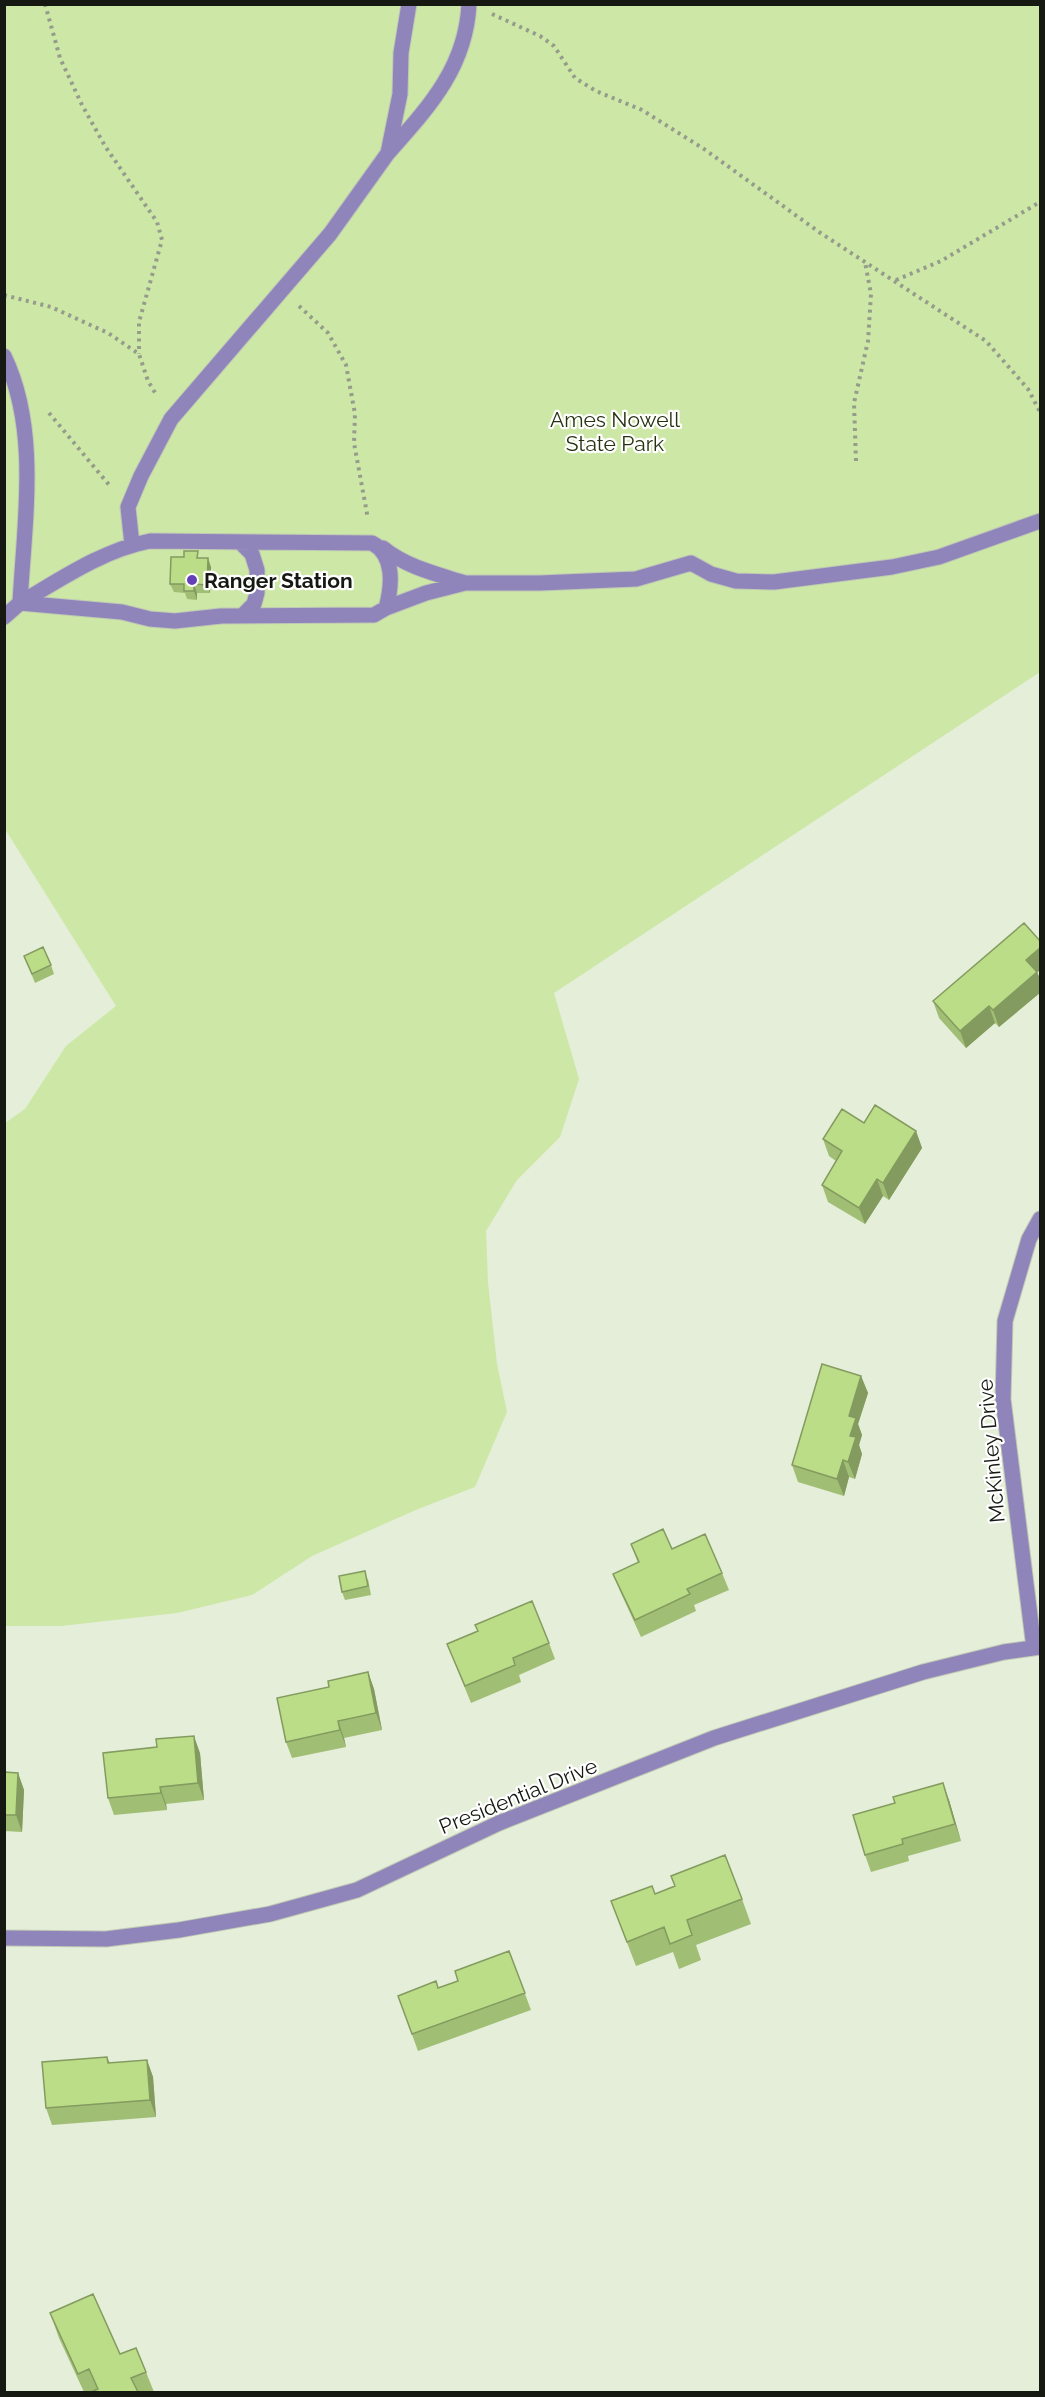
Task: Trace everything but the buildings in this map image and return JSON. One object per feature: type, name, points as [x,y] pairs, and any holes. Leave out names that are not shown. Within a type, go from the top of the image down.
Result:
[{"type":"street","points":[[388,153],[400,94],[401,53],[410,4]]},
{"type":"street","points":[[132,545],[128,507],[141,476],[171,419],[330,234],[388,153],[431,105],[456,61],[468,23],[469,4]]},
{"type":"street","points":[[4,356],[10,367],[22,417],[28,467],[20,603]]},
{"type":"street","points":[[20,603],[122,612],[150,619],[175,621],[242,616],[374,615],[426,593],[465,583],[540,584],[636,579],[691,563],[711,574],[736,581],[774,582],[892,567],[939,557],[1041,521]]},
{"type":"street","points":[[4,617],[20,603],[94,560],[132,545],[150,541],[377,546],[392,556],[419,568],[465,583]]},
{"type":"street","points":[[240,542],[252,554],[257,570],[257,593],[254,604],[242,616]]},
{"type":"street","points":[[377,546],[389,559],[390,594],[386,608]]},
{"type":"street","name":"McKinley Drive","points":[[1037,1648],[1003,1399],[1005,1321],[1029,1239],[1041,1219]]},
{"type":"street","name":"Presidential Drive","points":[[4,1938],[106,1939],[179,1930],[281,1911],[357,1890],[499,1823],[714,1738],[923,1672],[1004,1652],[1037,1648]]},
{"type":"path","points":[[45,4],[60,58],[82,105],[105,146],[158,222],[162,240],[139,322],[139,354],[148,381],[171,419]]},
{"type":"path","points":[[489,13],[540,36],[554,46],[575,78],[596,91],[642,110],[704,149],[819,231],[986,341],[1028,389],[1041,412]]},
{"type":"path","points":[[895,280],[941,261],[1041,202]]},
{"type":"path","points":[[856,461],[854,403],[868,341],[871,294],[865,261]]},
{"type":"path","points":[[281,289],[328,333],[346,365],[355,414],[354,443],[377,546]]},
{"type":"path","points":[[4,295],[51,307],[108,333],[139,354]]},
{"type":"path","points":[[47,411],[128,507]]},
{"type":"green space","name":"Ames Nowell State Park","points":[[5,5],[1040,5],[1040,672],[554,993],[579,1079],[560,1137],[517,1180],[486,1231],[488,1283],[497,1364],[507,1412],[475,1487],[418,1509],[312,1556],[252,1595],[177,1613],[61,1626],[5,1626],[5,1123],[25,1109],[66,1046],[116,1006],[5,829]],"holes":[[[211,567],[210,593],[197,593],[197,600],[187,593]]]},
{"type":"place","name":"Ranger Station","points":[[192,580]]}]
